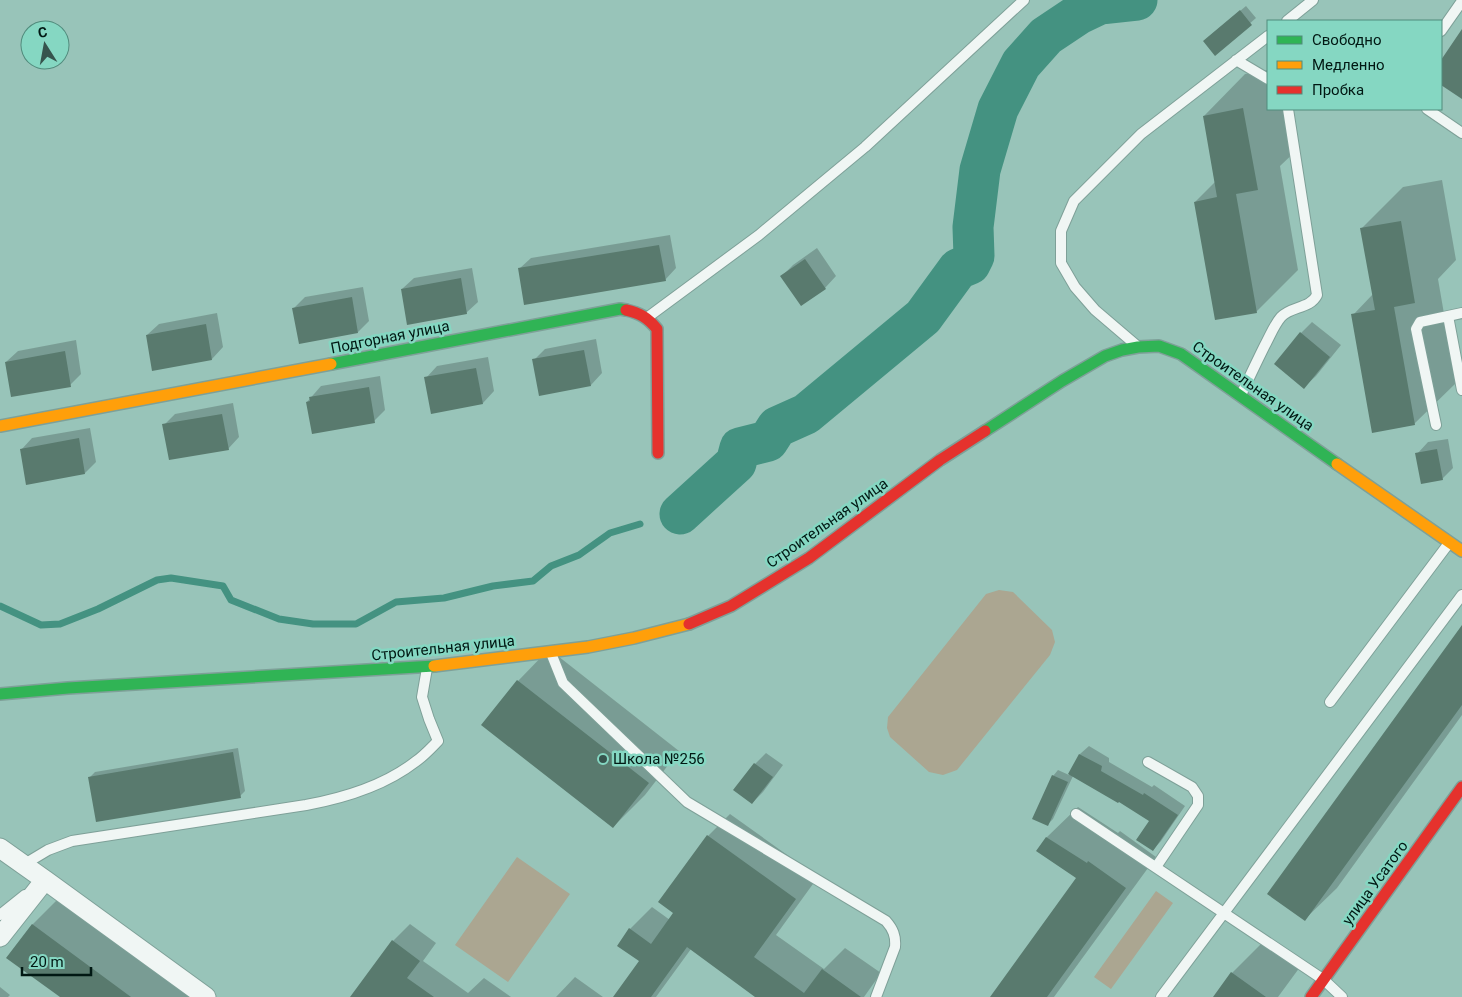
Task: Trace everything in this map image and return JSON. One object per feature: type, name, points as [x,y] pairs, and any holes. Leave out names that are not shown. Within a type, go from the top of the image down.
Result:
[{"type":"street","name":"Подгорная улица","points":[[0,426],[620,309],[636,311],[648,317]]},
{"type":"street","points":[[648,317],[657,330],[658,453]]},
{"type":"street","name":"Строительная улица","points":[[0,694],[68,688],[428,667],[550,650],[588,647],[634,638],[695,622],[731,606],[809,558],[940,460],[1062,381],[1104,356],[1138,347],[1159,346],[1181,354],[1462,551]]},
{"type":"street","name":"улица Усатого","points":[[1311,997],[1462,787]]},
{"type":"street","points":[[0,848],[206,997]]},
{"type":"street","points":[[0,937],[45,880]]},
{"type":"lane","points":[[648,317],[758,235],[865,146],[1024,0]]},
{"type":"lane","points":[[1288,20],[1313,0]]},
{"type":"lane","points":[[1442,29],[1462,1]]},
{"type":"lane","points":[[1138,347],[1096,310],[1075,287],[1061,263],[1061,230],[1074,201],[1141,134],[1267,37]]},
{"type":"lane","points":[[1236,60],[1267,78]]},
{"type":"lane","points":[[1240,395],[1280,318],[1288,311],[1308,304],[1317,296],[1288,110]]},
{"type":"lane","points":[[1428,110],[1462,133]]},
{"type":"lane","points":[[1436,424],[1416,330],[1420,322],[1462,313]]},
{"type":"lane","points":[[1448,316],[1462,390]]},
{"type":"lane","points":[[1330,702],[1449,542]]},
{"type":"lane","points":[[1161,997],[1462,595]]},
{"type":"lane","points":[[550,650],[563,683],[687,802],[886,921],[893,929],[896,940],[876,997]]},
{"type":"lane","points":[[23,865],[48,850],[72,840],[336,800],[385,781],[415,762],[438,741],[422,697],[428,667]]},
{"type":"lane","points":[[1148,762],[1192,787],[1198,796],[1198,805],[1156,867]]},
{"type":"lane","points":[[1076,814],[1324,980],[1342,997]]},
{"type":"lane","points":[[0,915],[45,880]]},
{"type":"shaded area","points":[[999,590],[1013,592],[1052,630],[1055,642],[1050,655],[957,770],[943,775],[929,772],[890,737],[887,728],[888,717],[986,594]]},
{"type":"shaded area","points":[[517,857],[570,894],[508,982],[455,945]]},
{"type":"shaded area","points":[[1156,891],[1173,903],[1111,989],[1094,977]]},
{"type":"building","points":[[1240,10],[1252,25],[1215,56],[1203,41]]},
{"type":"building","points":[[1462,29],[1462,99],[1442,86],[1442,59]]},
{"type":"building","points":[[1243,108],[1258,190],[1236,194],[1257,313],[1215,320],[1194,202],[1217,197],[1203,116]]},
{"type":"building","points":[[1401,221],[1415,303],[1394,307],[1415,425],[1372,433],[1351,314],[1375,310],[1360,228]]},
{"type":"building","points":[[659,245],[666,281],[524,305],[518,268]]},
{"type":"building","points":[[805,259],[826,289],[801,306],[780,276]]},
{"type":"building","points":[[461,278],[467,314],[407,325],[401,289]]},
{"type":"building","points":[[352,297],[358,333],[299,344],[292,308]]},
{"type":"building","points":[[206,324],[212,360],[152,371],[146,335]]},
{"type":"building","points":[[1300,332],[1330,357],[1304,389],[1274,364]]},
{"type":"building","points":[[584,350],[591,386],[539,396],[532,359]]},
{"type":"building","points":[[65,351],[71,387],[11,397],[5,362]]},
{"type":"building","points":[[476,368],[483,404],[431,414],[424,377]]},
{"type":"building","points":[[369,387],[375,423],[312,434],[306,402],[310,401],[309,397]]},
{"type":"building","points":[[222,414],[229,450],[169,460],[162,424]]},
{"type":"building","points":[[79,438],[85,474],[26,485],[20,449]]},
{"type":"building","points":[[1437,449],[1443,480],[1421,484],[1415,453]]},
{"type":"building","points":[[1462,625],[1462,705],[1305,921],[1267,894]]},
{"type":"building","points":[[517,680],[649,783],[613,828],[481,725]]},
{"type":"building","points":[[233,752],[241,798],[96,822],[88,777]]},
{"type":"building","points":[[1079,754],[1102,766],[1101,771],[1143,795],[1144,793],[1178,815],[1153,851],[1136,840],[1149,821],[1068,774]]},
{"type":"building","points":[[754,763],[773,777],[752,804],[733,790]]},
{"type":"building","points":[[1052,775],[1068,782],[1048,826],[1032,819]]},
{"type":"building","points":[[707,835],[796,899],[754,957],[804,993],[822,969],[861,997],[755,997],[687,947],[651,997],[613,997],[639,961],[617,946],[629,928],[651,944],[673,913],[658,902]]},
{"type":"building","points":[[1046,837],[1087,863],[1088,861],[1126,888],[1047,997],[990,997],[1076,878],[1036,851]]},
{"type":"building","points":[[32,924],[131,997],[60,997],[6,958]]},
{"type":"building","points":[[392,940],[420,961],[407,978],[434,997],[350,997]]},
{"type":"building","points":[[1231,972],[1266,997],[1213,997]]},
{"type":"waterway","points":[[680,514],[736,463],[740,448],[768,441],[777,427],[806,414],[923,317],[958,269],[970,264],[974,256],[973,227],[980,170],[998,109],[1021,64],[1046,36],[1079,14],[1100,4],[1137,0]]},
{"type":"waterway","points":[[0,606],[41,625],[60,624],[98,609],[157,580],[171,578],[223,586],[231,600],[279,619],[313,624],[356,624],[396,602],[444,598],[493,586],[533,581],[551,566],[579,555],[610,533],[640,524]]},
{"type":"traffic: fast","points":[[331,364],[620,309],[626,310]]},
{"type":"traffic: fast","points":[[985,431],[1062,381],[1105,356],[1138,347],[1159,346],[1181,354],[1337,464]]},
{"type":"traffic: fast","points":[[0,694],[68,688],[434,666]]},
{"type":"traffic: slow","points":[[0,426],[331,364]]},
{"type":"traffic: slow","points":[[1337,464],[1462,551]]},
{"type":"traffic: slow","points":[[434,666],[588,647],[689,624]]},
{"type":"traffic: jam","points":[[626,310],[643,316],[657,329],[658,453]]},
{"type":"traffic: jam","points":[[689,624],[731,606],[809,558],[940,460],[985,431]]},
{"type":"traffic: jam","points":[[1311,997],[1462,787]]},
{"type":"place","name":"Школа №256","points":[[603,759]]}]
